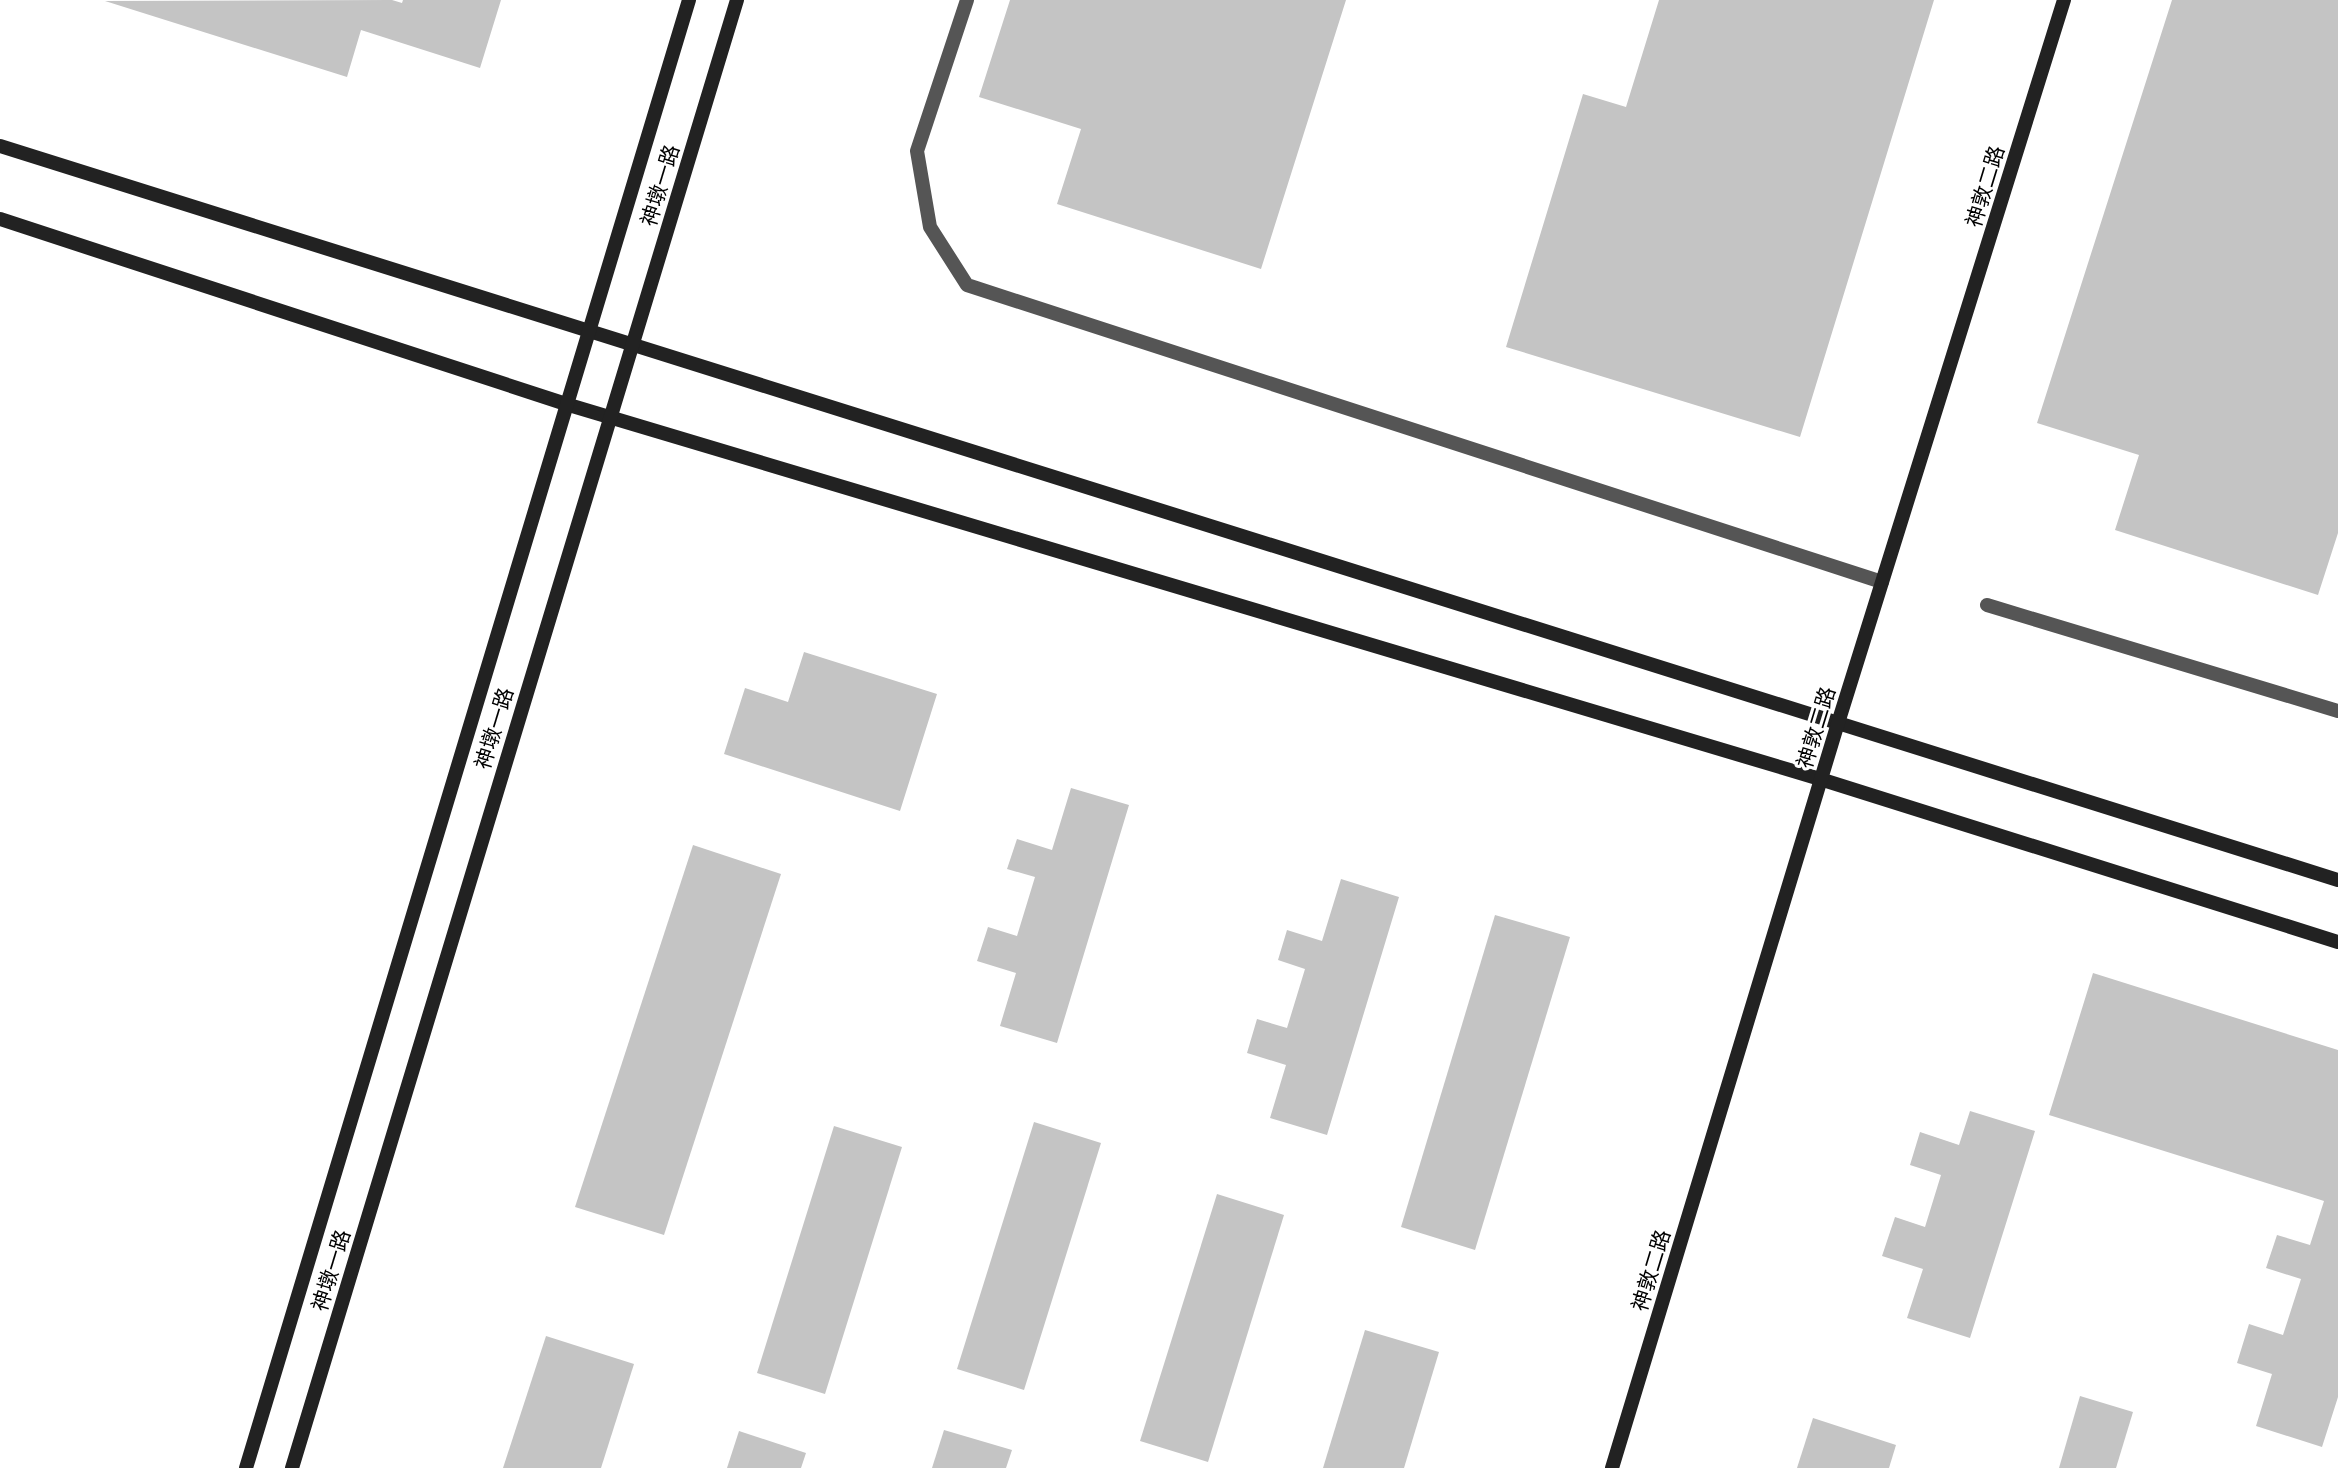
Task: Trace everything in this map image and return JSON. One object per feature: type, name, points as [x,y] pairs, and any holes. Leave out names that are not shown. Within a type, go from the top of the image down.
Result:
[{"type":"street","name":"神墩一路","points":[[246,1468],[569,405],[689,0]]},
{"type":"street","name":"神墩一路","points":[[292,1468],[737,0]]},
{"type":"street","points":[[967,0],[917,151],[930,228],[967,285],[1882,582]]},
{"type":"street","name":"神敦二路","points":[[1612,1468],[1838,723],[2064,0]]},
{"type":"street","points":[[0,146],[2338,880]]},
{"type":"street","points":[[0,219],[569,405],[1821,779],[2338,942]]},
{"type":"street","points":[[1987,605],[2338,711]]},
{"type":"building","points":[[392,0],[402,3],[403,0],[501,0],[480,68],[361,30],[347,77],[105,1]]},
{"type":"building","points":[[1010,0],[1346,0],[1261,269],[1057,204],[1081,129],[979,97]]},
{"type":"building","points":[[1659,0],[1934,0],[1800,437],[1506,347],[1583,94],[1626,107]]},
{"type":"building","points":[[2172,0],[2338,0],[2338,533],[2318,595],[2115,530],[2139,455],[2037,423]]},
{"type":"building","points":[[804,652],[937,694],[900,811],[724,754],[745,688],[788,702]]},
{"type":"building","points":[[1071,788],[1129,805],[1057,1043],[1000,1026],[1016,973],[977,961],[988,927],[1017,936],[1035,877],[1007,869],[1017,839],[1052,850]]},
{"type":"building","points":[[693,845],[781,874],[664,1235],[575,1207]]},
{"type":"building","points":[[1341,879],[1399,897],[1327,1135],[1270,1118],[1286,1065],[1247,1053],[1257,1019],[1287,1028],[1305,969],[1278,960],[1287,930],[1322,941]]},
{"type":"building","points":[[1495,915],[1570,937],[1475,1250],[1401,1227]]},
{"type":"building","points":[[2093,973],[2338,1050],[2338,1397],[2322,1447],[2256,1426],[2272,1374],[2237,1363],[2249,1324],[2283,1335],[2301,1279],[2266,1268],[2277,1235],[2310,1245],[2324,1201],[2049,1115]]},
{"type":"building","points":[[1970,1111],[2035,1131],[1970,1338],[1907,1318],[1923,1269],[1882,1256],[1895,1217],[1925,1227],[1941,1175],[1910,1165],[1920,1132],[1959,1145]]},
{"type":"building","points":[[1034,1122],[1101,1143],[1024,1390],[957,1369]]},
{"type":"building","points":[[834,1126],[902,1147],[825,1394],[757,1373]]},
{"type":"building","points":[[1217,1194],[1284,1215],[1208,1462],[1140,1441]]},
{"type":"building","points":[[1365,1330],[1439,1352],[1404,1468],[1323,1468]]},
{"type":"building","points":[[546,1336],[634,1364],[601,1468],[503,1468]]},
{"type":"building","points":[[2080,1396],[2133,1412],[2116,1468],[2059,1468]]},
{"type":"building","points":[[1813,1418],[1896,1445],[1889,1468],[1797,1468]]},
{"type":"building","points":[[944,1430],[1012,1450],[1006,1468],[932,1468]]},
{"type":"building","points":[[739,1431],[806,1453],[801,1468],[727,1468]]}]
